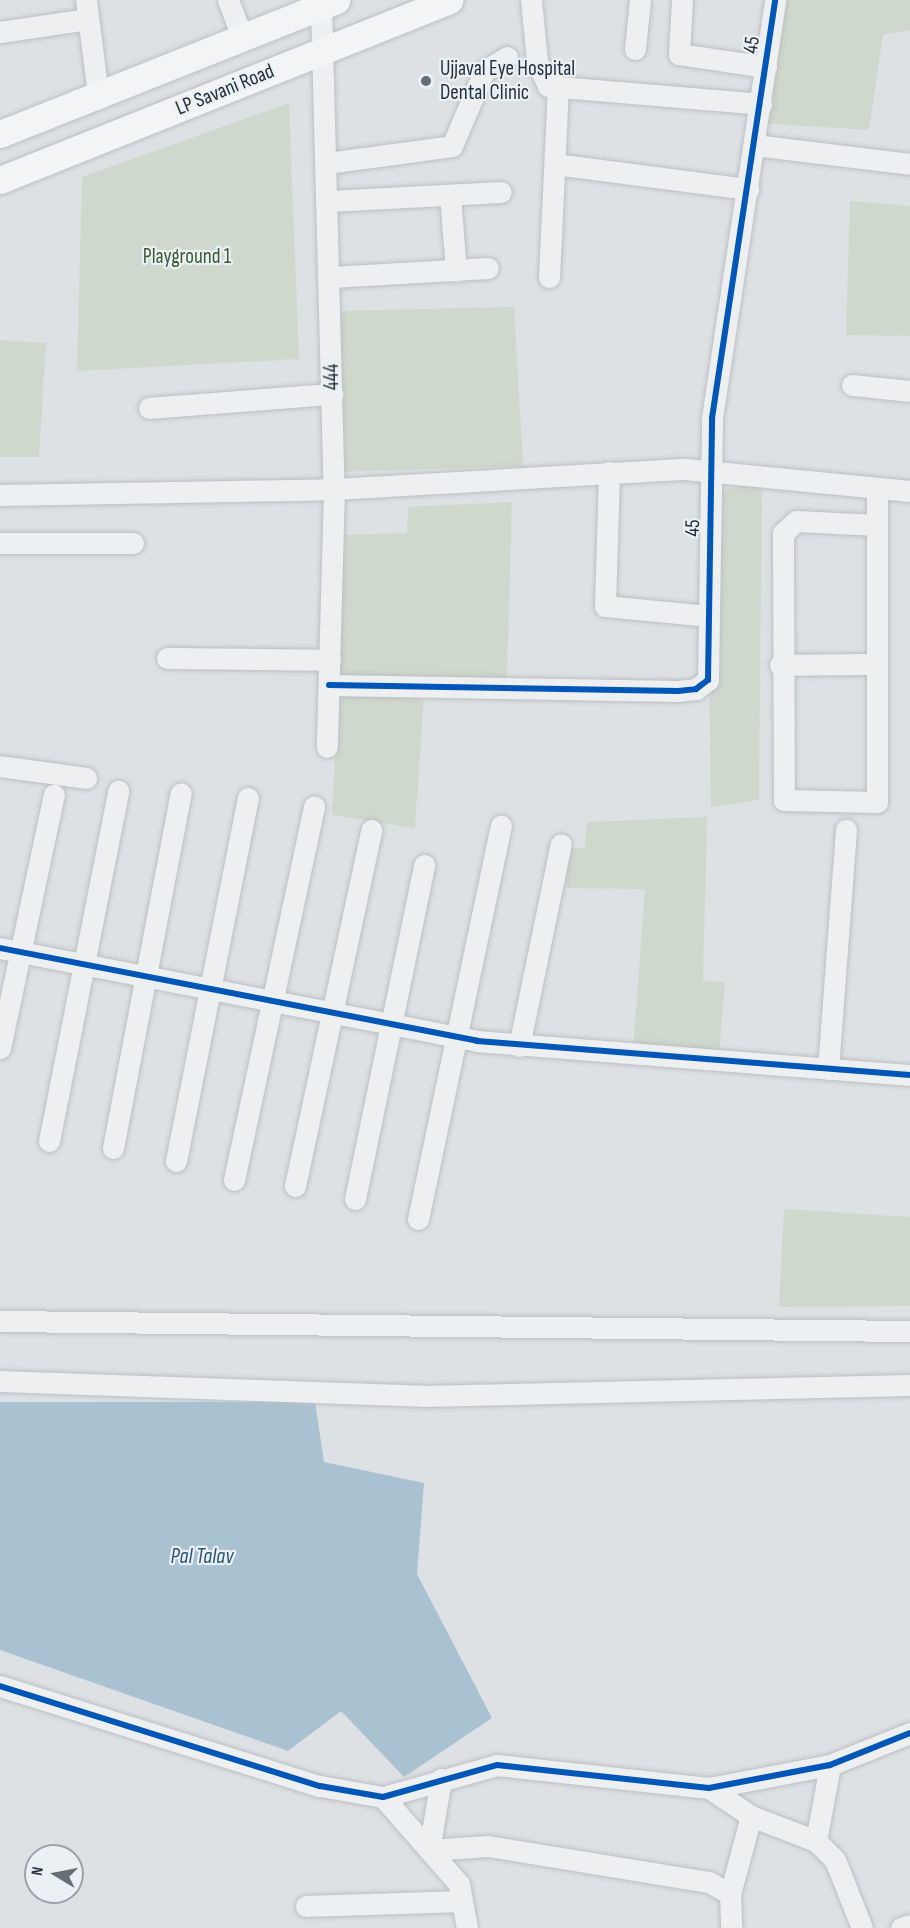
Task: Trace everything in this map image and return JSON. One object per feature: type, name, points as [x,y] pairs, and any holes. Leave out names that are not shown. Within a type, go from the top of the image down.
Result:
[{"type":"main road","name":"LP Savani Road","points":[[0,180],[449,0]]},
{"type":"main road","name":"LP Savani Road","points":[[0,134],[329,3]]},
{"type":"street","points":[[228,0],[242,37]]},
{"type":"street","points":[[531,0],[537,61],[548,86],[761,104]]},
{"type":"street","points":[[634,49],[640,0]]},
{"type":"street","points":[[682,0],[679,54],[766,67]]},
{"type":"street","name":"45","points":[[329,685],[696,689],[708,680],[712,418],[761,104],[774,0]]},
{"type":"street","name":"444","points":[[327,747],[334,489],[331,277],[324,51],[329,3]]},
{"type":"street","points":[[0,32],[87,9],[98,95]]},
{"type":"street","points":[[327,163],[452,146],[484,71],[507,57]]},
{"type":"street","points":[[549,277],[558,88]]},
{"type":"street","points":[[754,145],[910,164]]},
{"type":"street","points":[[555,164],[748,189]]},
{"type":"street","points":[[329,201],[501,192]]},
{"type":"street","points":[[450,195],[456,271]]},
{"type":"street","points":[[331,277],[488,268]]},
{"type":"street","points":[[852,385],[910,391]]},
{"type":"street","points":[[149,408],[332,394]]},
{"type":"street","points":[[0,495],[334,489],[609,472],[711,471],[910,491]]},
{"type":"street","points":[[609,472],[605,606],[708,616]]},
{"type":"street","points":[[877,525],[788,524],[780,665],[784,800],[877,802],[878,488]]},
{"type":"street","points":[[0,543],[133,543]]},
{"type":"street","points":[[167,658],[330,660]]},
{"type":"street","points":[[780,665],[877,664]]},
{"type":"street","points":[[0,766],[86,778]]},
{"type":"street","points":[[50,1142],[118,791]]},
{"type":"street","points":[[113,1148],[144,976],[182,793]]},
{"type":"street","points":[[0,1048],[54,795]]},
{"type":"street","points":[[176,1161],[208,989],[248,798]]},
{"type":"street","points":[[234,1180],[314,806]]},
{"type":"street","points":[[418,1219],[501,826]]},
{"type":"street","points":[[295,1186],[371,830]]},
{"type":"street","points":[[828,1069],[846,830]]},
{"type":"street","points":[[519,1046],[561,844]]},
{"type":"street","points":[[355,1199],[424,866]]},
{"type":"street","points":[[0,948],[457,1037],[519,1046],[910,1075]]},
{"type":"street","points":[[0,1321],[910,1331]]},
{"type":"street","points":[[0,1381],[423,1396],[910,1385]]},
{"type":"street","points":[[0,1686],[320,1786],[383,1797],[441,1779],[516,1765],[709,1788],[830,1765],[910,1733]]},
{"type":"street","points":[[816,1841],[830,1765]]},
{"type":"street","points":[[429,1850],[441,1779]]},
{"type":"street","points":[[709,1788],[751,1816],[816,1841],[835,1860],[865,1928],[878,1928]]},
{"type":"street","points":[[383,1797],[459,1884],[467,1928]]},
{"type":"street","points":[[731,1928],[730,1894],[751,1816]]},
{"type":"street","points":[[429,1850],[488,1846],[709,1882],[730,1894]]},
{"type":"street","points":[[306,1906],[462,1901]]},
{"type":"street","points":[[902,1928],[910,1925]]},
{"type":"green space","points":[[776,0],[910,0],[910,30],[883,35],[869,130],[759,123]]},
{"type":"green space","name":"Playground 1","points":[[289,103],[299,359],[77,371],[82,177]]},
{"type":"green space","points":[[850,201],[910,206],[910,336],[846,335]]},
{"type":"green space","points":[[514,307],[523,466],[336,472],[332,311]]},
{"type":"green space","points":[[0,340],[46,343],[39,457],[0,457]]},
{"type":"green space","points":[[762,482],[759,800],[711,807],[707,493]]},
{"type":"green space","points":[[512,502],[507,679],[333,683],[336,535],[407,533],[408,507]]},
{"type":"green space","points":[[424,695],[415,828],[332,815],[338,696]]},
{"type":"green space","points":[[707,817],[703,981],[725,982],[719,1056],[633,1050],[645,889],[567,888],[565,851],[585,847],[587,822]]},
{"type":"green space","points":[[784,1209],[910,1217],[910,1306],[779,1307]]},
{"type":"water","name":"Pal Talav","points":[[0,1402],[315,1402],[324,1462],[424,1483],[417,1574],[492,1718],[404,1777],[341,1711],[288,1751],[0,1650]]},
{"type":"cycle path","points":[[329,685],[678,691],[696,689],[708,680],[712,418],[775,0]]},
{"type":"cycle path","points":[[0,948],[477,1041],[910,1075]]},
{"type":"cycle path","points":[[0,1686],[320,1786],[383,1797],[497,1765],[709,1788],[830,1765],[910,1733]]},
{"type":"place","name":"Ujjaval Eye Hospital Dental Clinic","points":[[426,81]]}]
